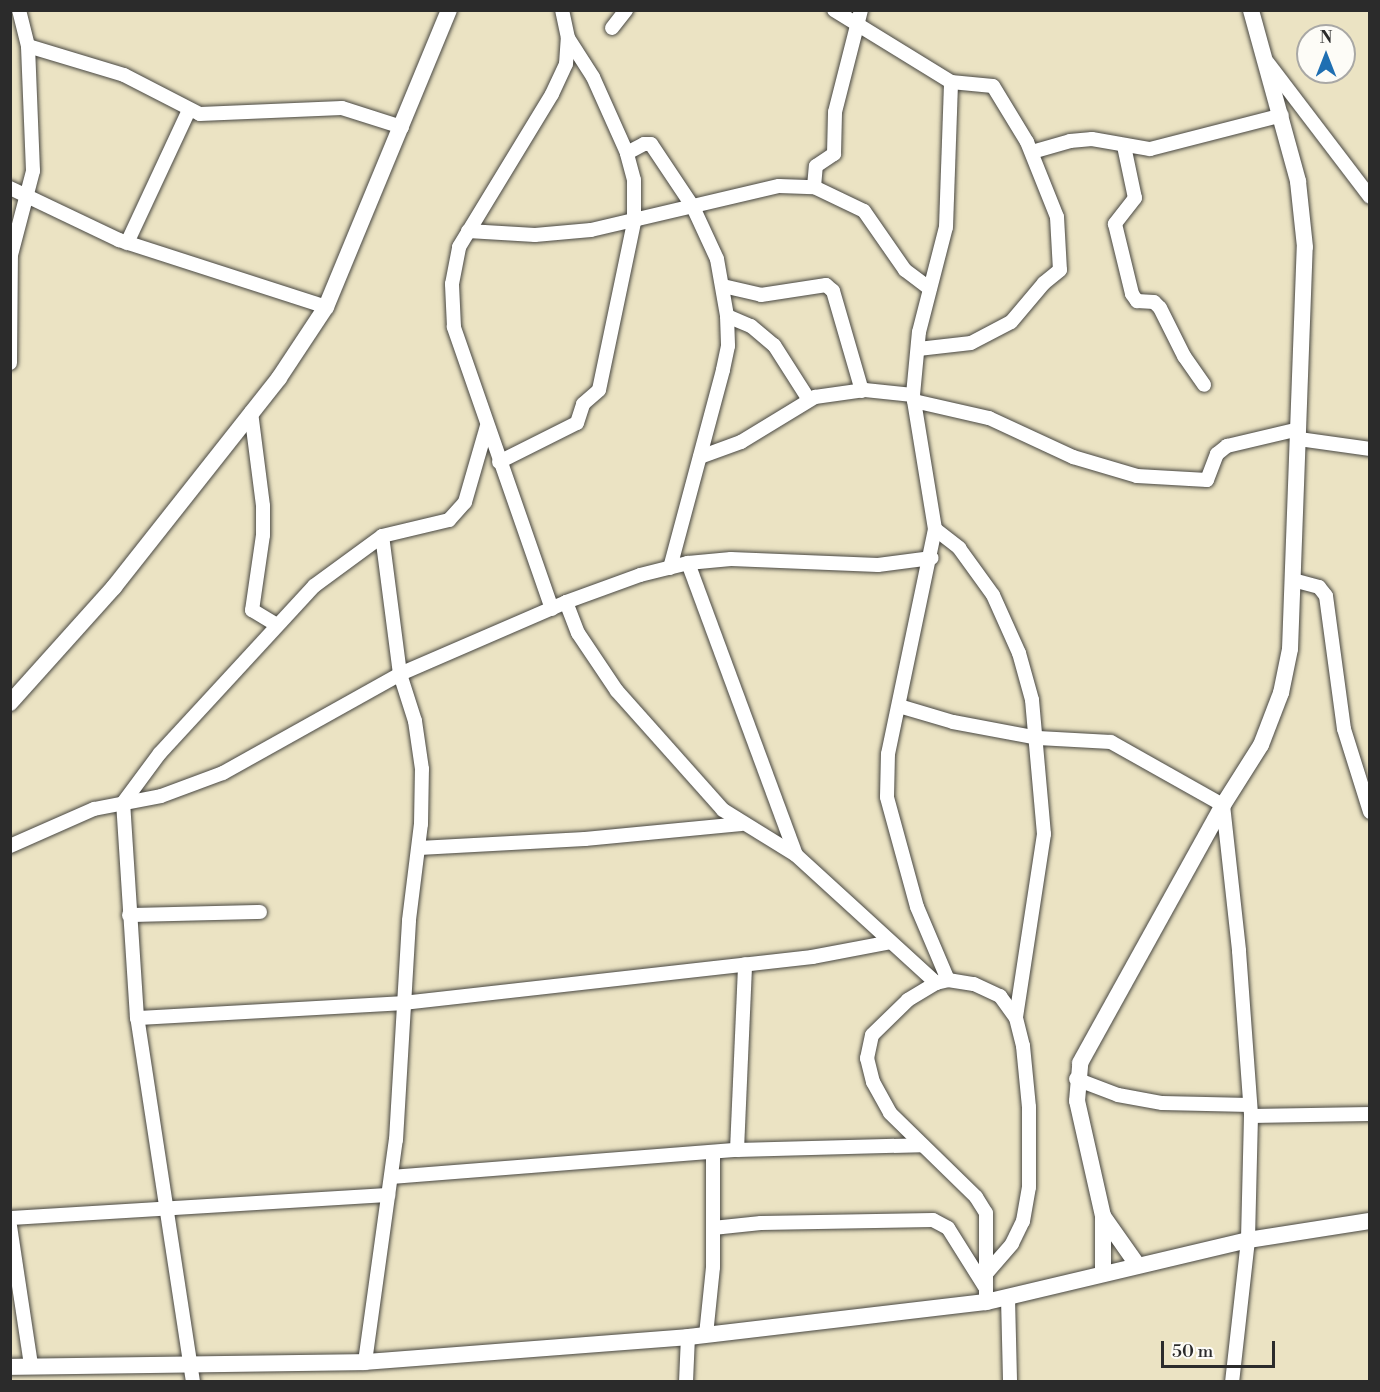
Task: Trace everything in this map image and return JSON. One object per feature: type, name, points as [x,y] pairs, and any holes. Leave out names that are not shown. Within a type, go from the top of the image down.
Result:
[{"type":"street","points":[[10,363],[10,255],[33,171],[28,46],[19,10]]},
{"type":"street","points":[[10,703],[114,587],[251,412],[326,307],[450,10]]},
{"type":"street","points":[[552,609],[499,462],[454,327],[452,284],[459,246],[552,94],[566,64],[568,38],[562,10]]},
{"type":"street","points":[[612,28],[626,10]]},
{"type":"street","points":[[834,10],[951,82],[993,86],[1032,152],[1057,217],[1060,270],[998,332],[971,344],[918,349]]},
{"type":"street","points":[[814,187],[816,166],[834,154],[835,112],[861,10]]},
{"type":"street","points":[[1103,1272],[1103,1216],[1077,1101],[1076,1079],[1080,1063],[1222,806],[1261,745],[1281,693],[1290,648],[1305,247],[1298,181],[1268,63],[1251,10]]},
{"type":"street","points":[[499,462],[577,423],[583,404],[599,390],[633,222],[634,180],[627,153],[593,77],[568,38]]},
{"type":"street","points":[[28,46],[124,75],[168,95],[189,110],[213,115],[342,108],[402,126]]},
{"type":"street","points":[[1268,63],[1370,197]]},
{"type":"street","points":[[942,982],[917,907],[887,797],[888,754],[932,558],[935,528],[914,398],[918,349],[946,227],[951,82]]},
{"type":"street","points":[[127,243],[189,110]]},
{"type":"street","points":[[1032,152],[1070,141],[1092,139],[1150,149],[1282,116]]},
{"type":"street","points":[[627,153],[644,144],[651,144],[693,207],[717,259],[727,316],[728,346],[670,568]]},
{"type":"street","points":[[1124,146],[1135,198],[1115,224],[1132,294],[1137,300],[1154,302],[1160,308],[1184,356],[1204,385]]},
{"type":"street","points":[[468,231],[535,236],[633,222],[779,186],[814,187],[864,211],[905,270],[930,289]]},
{"type":"street","points":[[10,188],[127,243],[326,307]]},
{"type":"street","points":[[723,286],[761,295],[826,285],[833,291],[862,391]]},
{"type":"street","points":[[727,316],[751,326],[774,345],[809,400]]},
{"type":"street","points":[[700,457],[741,442],[809,400],[862,391],[914,398],[989,418],[1073,457],[1137,476],[1207,480],[1217,454],[1227,446],[1299,434],[1370,449]]},
{"type":"street","points":[[251,412],[263,506],[263,535],[252,610],[278,625]]},
{"type":"street","points":[[193,1382],[137,1018],[123,803],[160,753],[314,586],[382,536],[449,520],[465,502],[487,426]]},
{"type":"street","points":[[935,528],[977,570],[1006,622],[1032,700],[1038,738],[1044,834],[1016,1018]]},
{"type":"street","points":[[365,1362],[391,1177],[402,1068],[403,1003],[418,848],[422,769],[415,721],[400,674],[382,536]]},
{"type":"street","points":[[10,846],[94,809],[161,796],[223,773],[400,674],[566,602],[670,568],[688,563],[730,559],[878,565],[932,558]]},
{"type":"street","points":[[688,563],[796,855]]},
{"type":"street","points":[[1293,580],[1319,587],[1326,596],[1344,729],[1370,812]]},
{"type":"street","points":[[566,602],[578,633],[617,691],[705,793],[741,824],[796,855],[891,942],[942,982]]},
{"type":"street","points":[[899,706],[953,722],[1038,738],[1112,742],[1222,806]]},
{"type":"street","points":[[1222,806],[1250,1110],[1248,1240],[1232,1382]]},
{"type":"street","points":[[418,848],[585,839],[741,824]]},
{"type":"street","points":[[129,915],[260,912]]},
{"type":"street","points":[[137,1018],[403,1003],[812,957],[891,942]]},
{"type":"street","points":[[737,1150],[745,964]]},
{"type":"street","points":[[942,982],[974,984],[1000,996],[1016,1018],[1023,1046],[1029,1107],[1029,1187],[1023,1221],[985,1288],[986,1213],[976,1197],[890,1113],[873,1082],[867,1058],[872,1035],[908,1000],[942,982]]},
{"type":"street","points":[[1076,1079],[1118,1095],[1162,1103],[1250,1110],[1370,1114]]},
{"type":"street","points":[[391,1177],[737,1150],[922,1145]]},
{"type":"street","points":[[706,1335],[713,1228],[713,1153]]},
{"type":"street","points":[[10,1218],[166,1206],[388,1195]]},
{"type":"street","points":[[1103,1216],[1136,1263]]},
{"type":"street","points":[[713,1228],[772,1222],[933,1220],[948,1228],[985,1288]]},
{"type":"street","points":[[10,1367],[365,1362],[688,1337],[985,1288],[1008,1298],[1136,1263],[1248,1240],[1370,1221]]},
{"type":"street","points":[[10,1226],[31,1365]]},
{"type":"street","points":[[1008,1298],[1010,1382]]},
{"type":"street","points":[[686,1382],[688,1337]]}]
